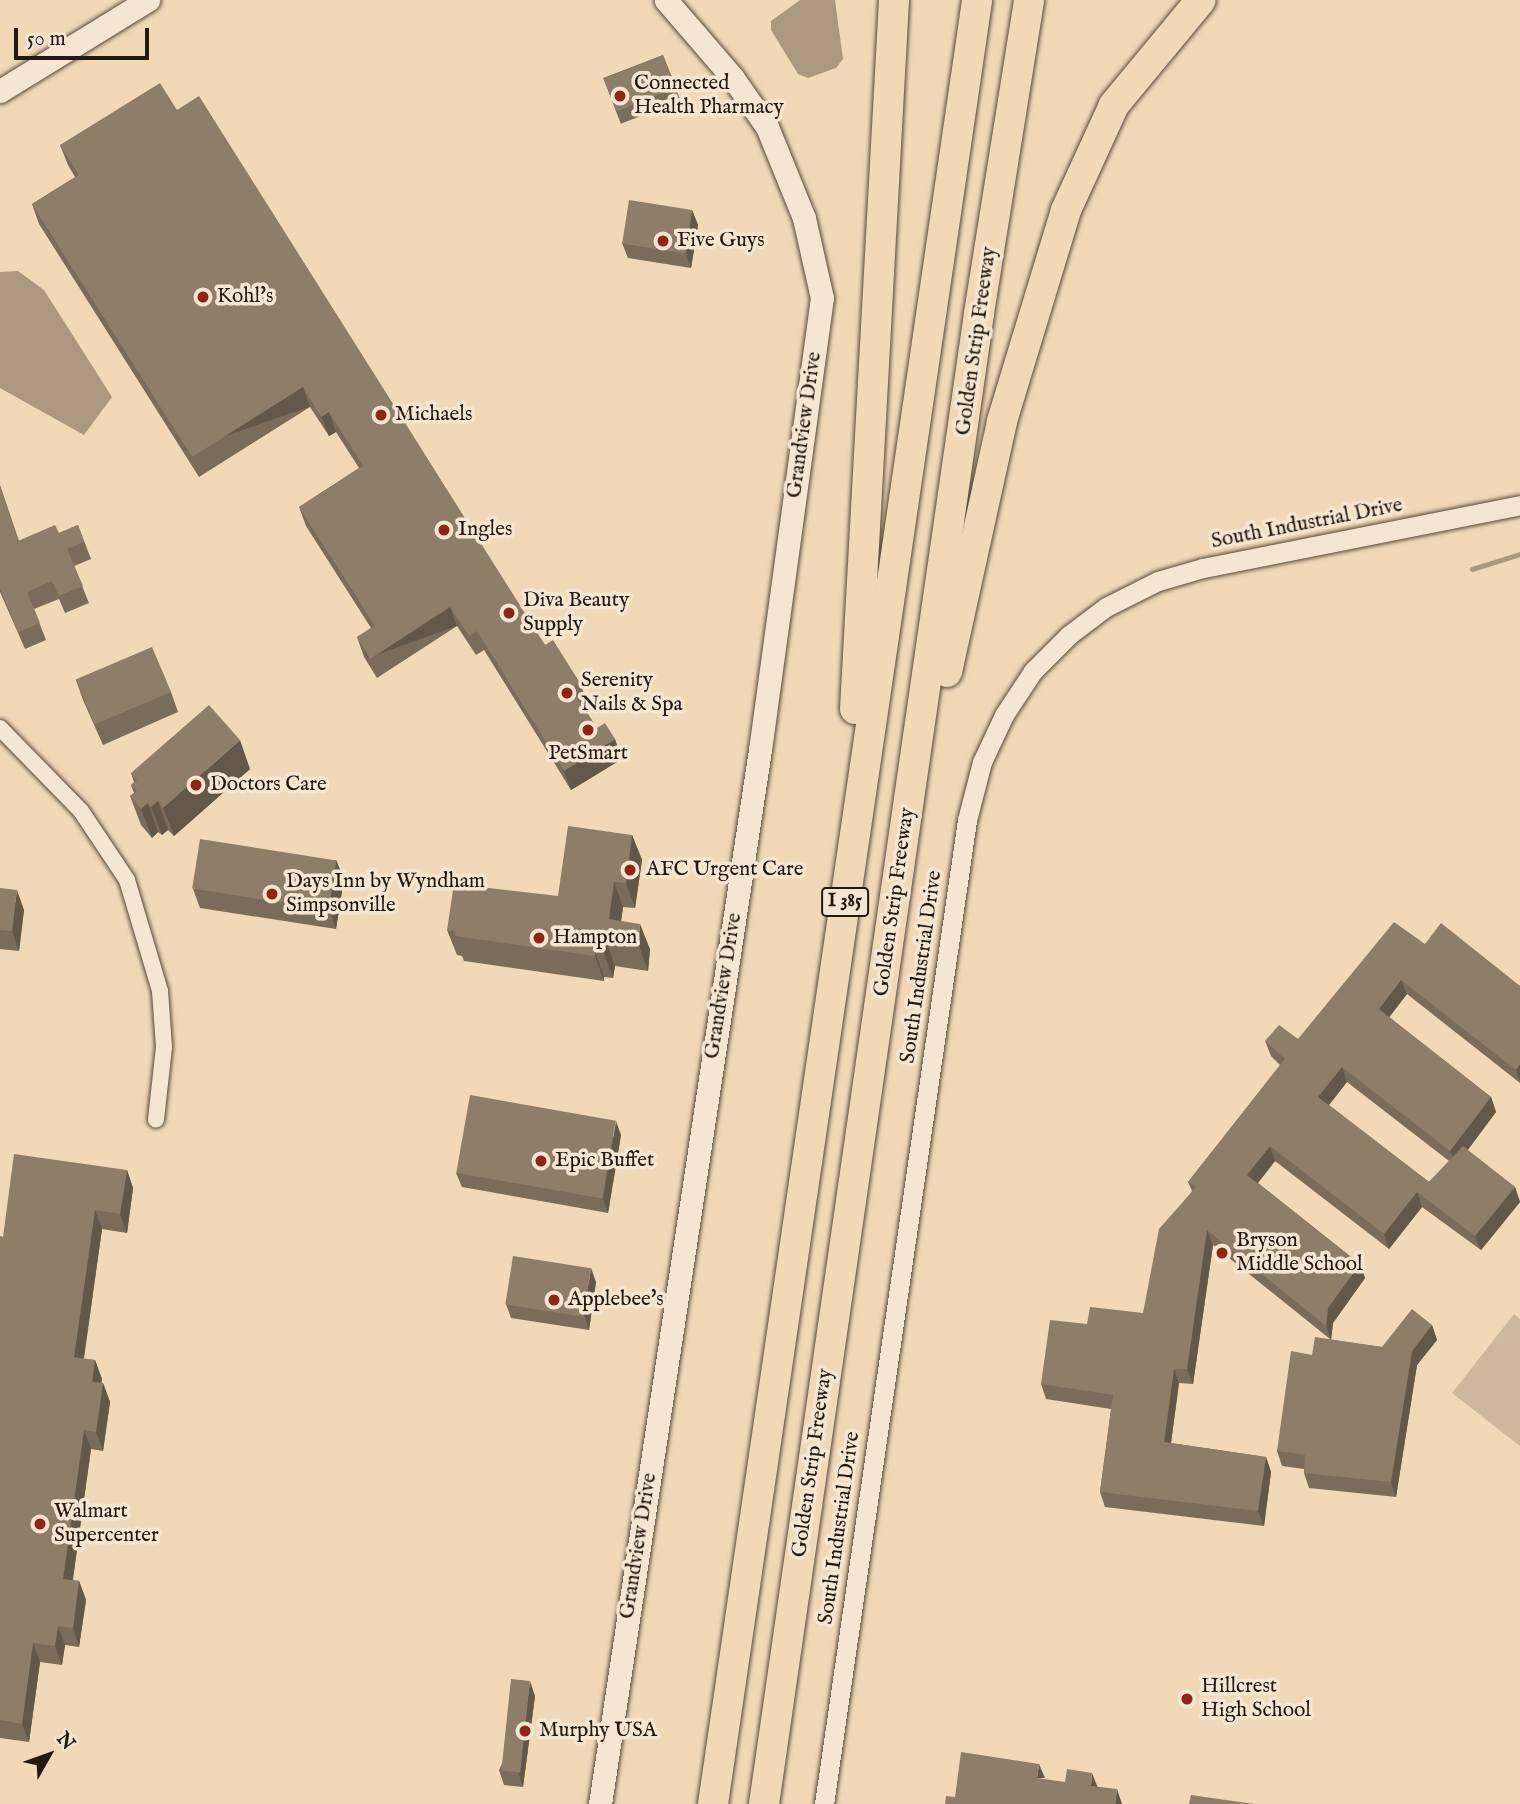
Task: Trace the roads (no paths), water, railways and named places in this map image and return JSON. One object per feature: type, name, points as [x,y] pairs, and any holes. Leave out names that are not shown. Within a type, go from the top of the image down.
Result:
[{"type":"highway","points":[[846,895],[894,0]]},
{"type":"highway","name":"I 385","points":[[713,1804],[977,0]]},
{"type":"highway","name":"Golden Strip Freeway","points":[[764,1804],[1029,0]]},
{"type":"highway","points":[[894,908],[1002,421],[1066,210],[1114,105],[1201,0]]},
{"type":"main road","points":[[0,91],[148,0]]},
{"type":"main road","name":"Grandview Drive","points":[[600,1804],[756,776],[822,298],[804,219],[767,127],[733,78],[666,0]]},
{"type":"street","name":"South Industrial Drive","points":[[824,1804],[967,820],[982,762],[1004,715],[1033,671],[1069,635],[1106,607],[1158,581],[1215,565],[1520,505]]},
{"type":"street","points":[[3,737],[81,811],[131,890],[160,991],[164,1047],[156,1120]]},
{"type":"waterway","points":[[1472,569],[1520,554]]},
{"type":"place","name":"Connected Health Pharmacy","points":[[620,96]]},
{"type":"place","name":"Five Guys","points":[[663,241]]},
{"type":"place","name":"Kohl's","points":[[203,297]]},
{"type":"place","name":"Michaels","points":[[381,415]]},
{"type":"place","name":"Ingles","points":[[444,530]]},
{"type":"place","name":"Diva Beauty Supply","points":[[509,613]]},
{"type":"place","name":"Serenity Nails & Spa","points":[[567,693]]},
{"type":"place","name":"PetSmart","points":[[588,730]]},
{"type":"place","name":"Doctors Care","points":[[196,785]]},
{"type":"place","name":"AFC Urgent Care","points":[[630,870]]},
{"type":"place","name":"Days Inn by Wyndham Simpsonville","points":[[272,894]]},
{"type":"place","name":"Hampton","points":[[539,938]]},
{"type":"place","name":"Epic Buffet","points":[[541,1161]]},
{"type":"place","name":"Bryson Middle School","points":[[1222,1253]]},
{"type":"place","name":"Applebee's","points":[[554,1300]]},
{"type":"place","name":"Walmart Supercenter","points":[[40,1524]]},
{"type":"place","name":"Hillcrest High School","points":[[1187,1699]]},
{"type":"place","name":"Murphy USA","points":[[525,1731]]}]
